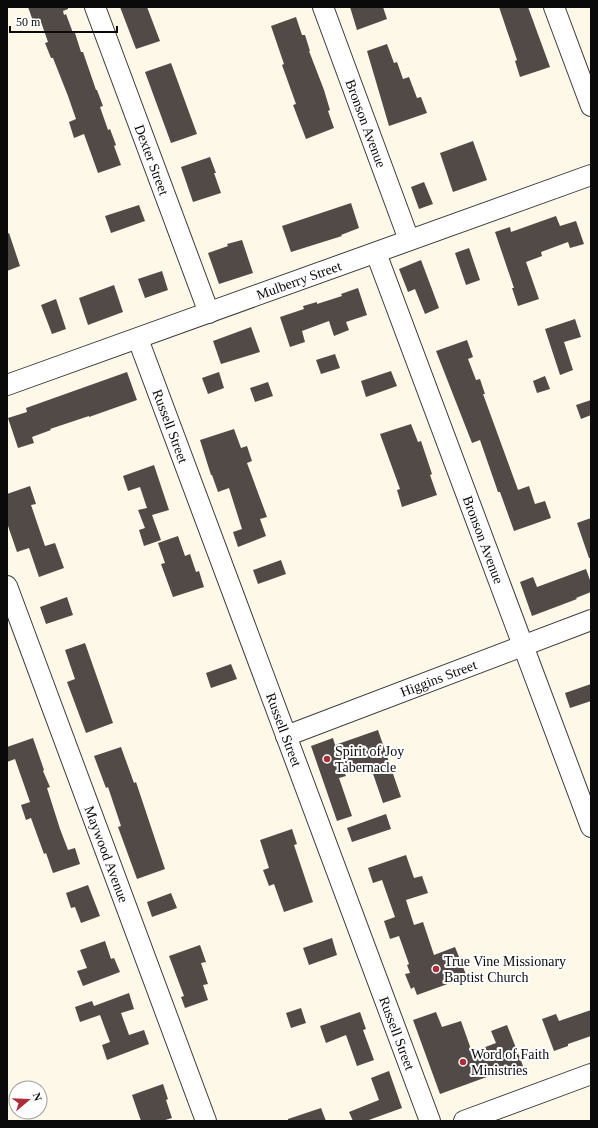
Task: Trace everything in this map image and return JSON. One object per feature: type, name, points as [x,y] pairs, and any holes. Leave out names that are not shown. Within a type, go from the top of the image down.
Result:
[{"type":"street","name":"Dexter Street","points":[[95,7],[209,313]]},
{"type":"street","name":"Bronson Avenue","points":[[323,7],[409,240]]},
{"type":"street","points":[[554,7],[591,106]]},
{"type":"street","name":"Mulberry Street","points":[[7,385],[591,175]]},
{"type":"street","name":"Bronson Avenue","points":[[376,253],[591,827]]},
{"type":"street","name":"Russell Street","points":[[138,338],[430,1121]]},
{"type":"street","name":"Maywood Avenue","points":[[7,586],[206,1121]]},
{"type":"street","name":"Higgins Street","points":[[286,736],[591,620]]},
{"type":"street","points":[[464,1121],[591,1074]]},
{"type":"building","points":[[28,7],[68,7],[68,9],[63,11],[64,15],[66,14],[73,33],[75,33],[81,52],[83,52],[103,106],[100,107],[108,130],[110,129],[116,145],[114,146],[121,165],[98,173],[84,134],[74,138],[69,122],[76,119],[68,96],[53,58],[51,58],[45,43],[48,42],[40,19],[33,21]]},
{"type":"building","points":[[120,7],[147,7],[160,41],[136,49]]},
{"type":"building","points":[[350,7],[383,7],[387,19],[357,30]]},
{"type":"building","points":[[499,7],[528,7],[550,67],[520,77],[515,61],[517,60]]},
{"type":"building","points":[[296,17],[302,35],[305,35],[309,51],[324,90],[330,110],[328,111],[334,128],[306,139],[293,105],[296,104],[282,65],[284,64],[271,26]]},
{"type":"building","points":[[387,44],[394,63],[397,62],[403,79],[409,77],[417,98],[421,97],[427,113],[389,126],[367,51]]},
{"type":"building","points":[[171,63],[197,134],[171,143],[145,72]]},
{"type":"building","points":[[473,141],[487,180],[453,192],[440,153]]},
{"type":"building","points":[[210,157],[221,193],[193,202],[181,167]]},
{"type":"building","points":[[424,182],[433,204],[419,209],[411,187]]},
{"type":"building","points":[[351,203],[359,228],[341,235],[342,236],[291,252],[282,226]]},
{"type":"building","points":[[139,205],[145,221],[111,233],[105,216]]},
{"type":"building","points":[[556,216],[560,226],[576,221],[584,244],[570,248],[568,242],[541,252],[542,256],[526,262],[539,299],[518,306],[512,288],[514,288],[495,232],[510,227],[511,232]]},
{"type":"building","points":[[9,233],[20,266],[7,271],[7,234]]},
{"type":"building","points":[[242,240],[253,273],[219,284],[208,253],[228,246],[227,244]]},
{"type":"building","points":[[469,248],[480,280],[466,285],[455,253]]},
{"type":"building","points":[[421,260],[439,308],[425,314],[415,289],[408,292],[399,269]]},
{"type":"building","points":[[162,271],[168,290],[145,298],[138,279]]},
{"type":"building","points":[[114,285],[123,312],[88,325],[79,298]]},
{"type":"building","points":[[358,288],[367,315],[346,322],[349,330],[334,336],[329,321],[302,331],[305,342],[290,347],[280,317],[304,309],[303,306],[317,302],[317,304],[342,296],[341,294]]},
{"type":"building","points":[[56,299],[66,329],[52,334],[41,305]]},
{"type":"building","points":[[575,319],[581,337],[564,342],[573,370],[560,375],[545,329]]},
{"type":"building","points":[[251,327],[260,352],[221,364],[213,341]]},
{"type":"building","points":[[467,340],[473,357],[468,359],[476,380],[480,379],[485,394],[483,394],[518,490],[529,486],[535,504],[545,501],[551,518],[514,531],[500,492],[498,492],[480,440],[472,443],[436,351]]},
{"type":"building","points":[[335,354],[340,368],[321,374],[316,360]]},
{"type":"building","points":[[391,371],[397,386],[366,397],[361,381]]},
{"type":"building","points":[[127,372],[137,400],[50,429],[51,430],[32,437],[34,443],[18,448],[8,418],[27,412],[26,408]]},
{"type":"building","points":[[219,372],[224,388],[208,394],[202,378]]},
{"type":"building","points":[[545,376],[550,389],[537,393],[533,381]]},
{"type":"building","points":[[268,382],[273,396],[255,402],[250,388]]},
{"type":"building","points":[[591,400],[591,415],[581,419],[576,405]]},
{"type":"building","points":[[411,424],[418,442],[421,441],[437,495],[402,507],[397,490],[400,489],[380,434]]},
{"type":"building","points":[[234,429],[241,448],[247,446],[252,461],[247,463],[267,517],[260,519],[266,536],[238,547],[233,532],[242,529],[229,488],[218,492],[200,440]]},
{"type":"building","points":[[154,465],[169,510],[152,515],[161,540],[144,546],[139,530],[145,528],[138,510],[147,508],[140,487],[128,491],[123,476]]},
{"type":"building","points":[[30,486],[36,504],[31,505],[45,546],[55,543],[64,568],[39,577],[29,548],[17,552],[7,523],[7,494]]},
{"type":"building","points":[[591,518],[591,558],[589,558],[577,523]]},
{"type":"building","points":[[178,536],[185,556],[190,554],[196,572],[199,571],[204,587],[173,597],[161,564],[165,563],[158,543]]},
{"type":"building","points":[[281,560],[286,574],[258,584],[253,570]]},
{"type":"building","points":[[586,569],[591,583],[591,592],[576,598],[577,599],[532,616],[520,582],[533,577],[537,587]]},
{"type":"building","points":[[67,597],[73,615],[46,624],[40,607]]},
{"type":"building","points":[[85,643],[113,723],[86,733],[67,682],[75,679],[65,650]]},
{"type":"building","points":[[231,664],[237,679],[211,688],[206,673]]},
{"type":"building","points":[[591,684],[591,701],[570,708],[565,693]]},
{"type":"building","points":[[378,730],[401,797],[383,803],[370,765],[345,774],[346,776],[339,778],[352,816],[337,821],[311,746],[333,738],[335,745]]},
{"type":"building","points":[[33,738],[44,770],[43,771],[50,787],[47,788],[60,829],[68,850],[75,848],[80,864],[53,873],[46,853],[44,854],[31,818],[26,820],[21,805],[30,802],[15,759],[7,762],[7,747]]},
{"type":"building","points":[[121,747],[134,783],[136,782],[165,869],[137,879],[118,827],[121,826],[108,787],[106,788],[94,756]]},
{"type":"building","points":[[386,814],[391,829],[352,842],[347,828]]},
{"type":"building","points":[[292,829],[297,844],[294,845],[313,902],[284,912],[274,884],[269,886],[263,870],[269,868],[260,840]]},
{"type":"building","points":[[406,855],[414,878],[422,876],[428,893],[406,900],[414,925],[423,922],[434,955],[455,947],[467,977],[417,995],[414,987],[411,989],[405,974],[410,973],[407,965],[409,964],[399,936],[390,939],[384,921],[395,917],[382,880],[373,883],[368,868]]},
{"type":"building","points":[[88,885],[100,916],[81,923],[75,907],[71,908],[66,893]]},
{"type":"building","points":[[171,893],[177,908],[152,917],[147,902]]},
{"type":"building","points":[[332,938],[337,955],[309,965],[303,948]]},
{"type":"building","points":[[105,941],[111,959],[114,958],[120,972],[83,986],[77,971],[87,968],[80,950]]},
{"type":"building","points":[[200,945],[206,962],[201,963],[208,984],[203,985],[208,1000],[185,1008],[181,997],[184,996],[169,956]]},
{"type":"building","points":[[129,993],[134,1009],[121,1013],[129,1035],[144,1030],[149,1044],[107,1060],[102,1045],[110,1042],[100,1015],[80,1022],[75,1007],[92,1001],[94,1006]]},
{"type":"building","points":[[301,1008],[306,1023],[291,1028],[286,1013]]},
{"type":"building","points":[[591,1010],[591,1036],[568,1044],[568,1046],[554,1051],[542,1019],[556,1014],[559,1021]]},
{"type":"building","points":[[360,1012],[366,1029],[363,1030],[374,1060],[357,1066],[346,1035],[326,1043],[320,1026]]},
{"type":"building","name":"Word of Faith Ministries","points":[[436,1012],[442,1027],[461,1021],[472,1052],[496,1043],[491,1031],[507,1025],[523,1066],[507,1072],[506,1070],[440,1094],[413,1020]]},
{"type":"building","points":[[389,1071],[402,1108],[366,1121],[353,1121],[349,1112],[379,1100],[371,1078]]},
{"type":"building","points":[[163,1084],[172,1118],[162,1121],[141,1121],[132,1095]]},
{"type":"building","points":[[321,1108],[326,1121],[288,1121],[288,1119]]},
{"type":"place","name":"Spirit of Joy Tabernacle","points":[[327,759]]},
{"type":"place","name":"True Vine Missionary Baptist Church","points":[[436,969]]},
{"type":"place","name":"Word of Faith Ministries","points":[[463,1062]]}]
